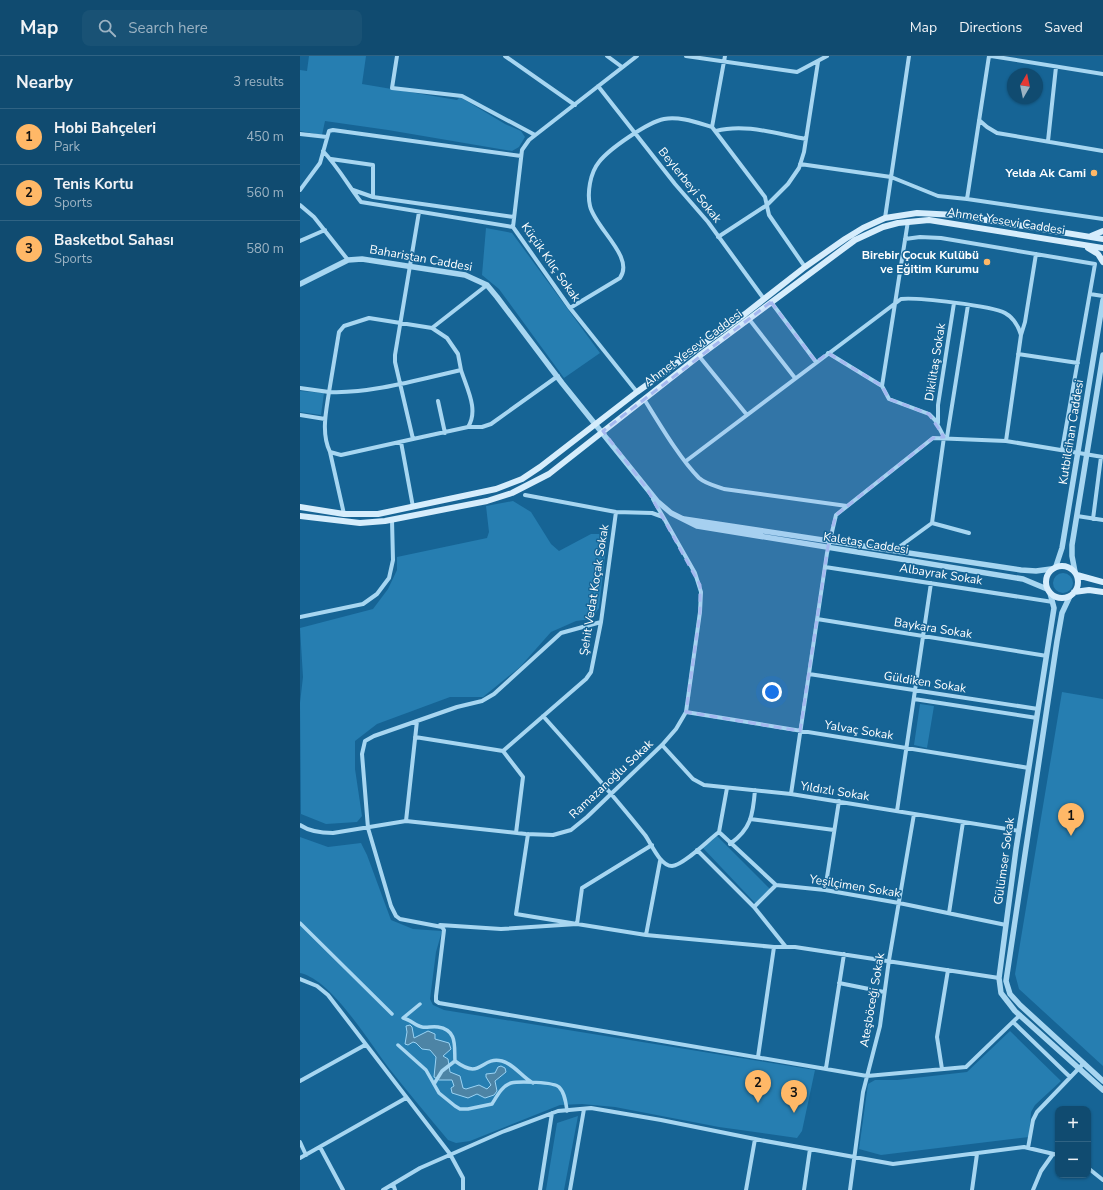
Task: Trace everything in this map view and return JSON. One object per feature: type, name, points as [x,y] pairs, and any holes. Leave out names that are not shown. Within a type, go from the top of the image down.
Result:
[{"type":"main road","name":"Ahmet Yesevi Caddesi","points":[[300,507],[344,514],[378,514],[496,489],[522,479],[764,299],[804,267],[863,228],[885,218],[905,214],[935,213],[956,215],[1103,239]]},
{"type":"main road","name":"Ahmet Yesevi Caddesi","points":[[300,516],[360,523],[392,520],[487,501],[512,493],[549,474],[699,356],[771,302],[855,240],[883,227],[908,221],[929,220],[1103,248]]},
{"type":"main road","points":[[1090,237],[1103,230]]},
{"type":"main road","points":[[1083,245],[1098,254],[1103,262]]},
{"type":"main road","points":[[1103,582],[1076,573],[1066,566],[1053,568],[1046,578],[1049,591],[1060,598],[1089,590],[1103,592]]},
{"type":"main road","points":[[1072,594],[1078,582],[1076,573]]},
{"type":"street","points":[[397,56],[392,88],[462,96],[535,135]]},
{"type":"street","points":[[505,56],[575,105]]},
{"type":"street","points":[[607,56],[622,67]]},
{"type":"street","name":"Küçük Kılıç Sokak","points":[[637,56],[535,135],[522,150],[513,227],[570,308],[637,392]]},
{"type":"street","points":[[686,56],[724,63],[797,72],[818,62],[826,56]]},
{"type":"street","points":[[712,126],[725,56]]},
{"type":"street","points":[[885,218],[909,56]]},
{"type":"street","points":[[967,199],[990,56],[1103,74]]},
{"type":"street","points":[[718,237],[767,205],[788,184],[800,164],[806,139],[818,62]]},
{"type":"street","points":[[1048,141],[1056,67]]},
{"type":"street","name":"Beylerbeyi Sokak","points":[[598,86],[718,237],[764,299]]},
{"type":"street","points":[[570,308],[620,278],[624,270],[622,258],[593,215],[590,206],[591,181],[599,162],[635,133],[655,121],[666,118],[676,118],[712,126],[756,183],[765,197],[769,215],[804,267]]},
{"type":"street","points":[[979,120],[987,128],[997,133],[1103,151]]},
{"type":"street","points":[[716,131],[725,129],[744,129],[806,139]]},
{"type":"street","points":[[300,190],[320,163],[329,131],[332,130],[521,156]]},
{"type":"street","points":[[300,134],[327,137]]},
{"type":"street","points":[[323,151],[337,165],[361,202],[513,227]]},
{"type":"street","points":[[330,159],[373,165],[373,197]]},
{"type":"street","points":[[800,164],[892,177],[938,196],[1103,219]]},
{"type":"street","points":[[352,190],[373,197],[514,217]]},
{"type":"street","points":[[300,205],[314,217],[348,260]]},
{"type":"street","points":[[412,439],[401,383],[395,362],[400,323],[419,212]]},
{"type":"street","points":[[882,386],[908,221]]},
{"type":"street","points":[[300,241],[325,230]]},
{"type":"street","points":[[905,239],[941,238],[1094,264],[1062,450]]},
{"type":"street","points":[[1006,441],[1021,334],[1025,322],[1036,254]]},
{"type":"street","name":"Baharistan Caddesi","points":[[300,284],[348,260],[368,259],[465,275],[487,286],[596,424]]},
{"type":"street","points":[[432,328],[487,286]]},
{"type":"street","points":[[1090,294],[1103,296]]},
{"type":"street","points":[[686,461],[895,302],[909,298],[968,305],[1005,312],[1018,325],[1021,334]]},
{"type":"street","name":"Kutbilcihan Caddesi","points":[[1053,568],[1062,548],[1079,453],[1103,300]]},
{"type":"street","points":[[771,302],[816,362]]},
{"type":"street","name":"Dikilitaş Sokak","points":[[938,424],[938,405],[954,303]]},
{"type":"street","points":[[895,550],[932,523],[968,305]]},
{"type":"street","points":[[344,514],[330,452],[326,443],[325,419],[339,332],[344,326],[369,318],[432,328],[447,338],[458,354],[461,370],[474,411],[472,421],[468,427]]},
{"type":"street","points":[[750,319],[795,378]]},
{"type":"street","points":[[828,353],[882,386],[889,399],[929,414],[938,424],[945,437]]},
{"type":"street","points":[[1018,354],[1078,364]]},
{"type":"street","name":"Kutbilcihan Caddesi","points":[[1076,573],[1072,550],[1103,355]]},
{"type":"street","points":[[699,356],[747,415]]},
{"type":"street","points":[[300,388],[329,392],[343,392],[401,383],[461,370]]},
{"type":"street","points":[[330,452],[340,455],[412,439],[445,434],[468,427],[482,427],[491,424],[558,376]]},
{"type":"street","points":[[644,399],[686,461],[700,478],[708,484],[724,489],[847,506]]},
{"type":"street","points":[[438,402],[445,434]]},
{"type":"street","points":[[300,416],[325,419]]},
{"type":"street","name":"Kaletaş Caddesi","points":[[596,424],[647,489],[667,510],[682,519],[703,528],[1023,579],[1049,591]]},
{"type":"street","points":[[791,794],[829,540],[836,515],[933,438],[945,437],[1006,441],[1102,457],[1092,519]]},
{"type":"street","points":[[401,442],[413,507]]},
{"type":"street","name":"Ramazanoğlu Sokak","points":[[300,824],[307,829],[322,833],[368,828],[406,821],[516,833],[553,835],[571,830],[612,794],[662,746],[676,729],[686,712],[700,612],[701,592],[695,574],[647,489]]},
{"type":"street","points":[[525,495],[616,512],[652,513],[663,517]]},
{"type":"street","name":"Şehit Vedat Koçak Sokak","points":[[503,751],[586,679],[591,672],[601,622],[616,512]]},
{"type":"street","points":[[1077,516],[1103,520]]},
{"type":"street","name":"Kaletaş Caddesi","points":[[682,519],[705,520],[1026,570],[1053,568]]},
{"type":"street","points":[[300,618],[363,604],[377,594],[389,578],[393,560],[392,520]]},
{"type":"street","points":[[932,523],[969,533]]},
{"type":"street","name":"Albayrak Sokak","points":[[825,566],[1053,602]]},
{"type":"street","points":[[898,811],[931,583]]},
{"type":"street","name":"Gülümser Sokak","points":[[1049,591],[1054,608],[1019,831],[1006,925],[1000,978],[1001,993],[1020,1015],[1103,1090]]},
{"type":"street","points":[[1072,594],[1064,609],[1057,641],[1006,981],[1010,994],[1020,1005],[1103,1081]]},
{"type":"street","name":"Baykara Sokak","points":[[817,619],[1047,656]]},
{"type":"street","points":[[601,622],[561,633],[494,694],[482,701],[417,721],[365,741],[362,754],[368,828],[391,906],[396,916],[400,919],[442,927],[445,934],[436,996],[438,1003],[867,1076],[966,1067],[1020,1015]]},
{"type":"street","name":"Güldiken Sokak","points":[[809,674],[1038,709]]},
{"type":"street","points":[[914,699],[1037,718]]},
{"type":"street","name":"Yalvaç Sokak","points":[[686,712],[1029,768]]},
{"type":"street","points":[[543,716],[612,794],[652,845],[660,861],[646,935]]},
{"type":"street","points":[[406,821],[417,721]]},
{"type":"street","points":[[415,737],[503,751],[523,777],[516,833]]},
{"type":"street","name":"Yıldızlı Sokak","points":[[662,746],[698,783],[727,788],[791,794],[839,801],[1019,831]]},
{"type":"street","points":[[660,861],[672,866],[697,850],[718,832],[727,788]]},
{"type":"street","points":[[730,844],[743,835],[750,819],[755,790]]},
{"type":"street","points":[[825,890],[839,801]]},
{"type":"street","name":"Ateşböceği Sokak","points":[[850,1190],[867,1076],[880,1026],[889,960],[914,814]]},
{"type":"street","points":[[750,819],[834,830]]},
{"type":"street","points":[[949,913],[963,822]]},
{"type":"street","points":[[718,832],[776,885],[754,907]]},
{"type":"street","points":[[528,834],[516,914],[646,935],[786,947],[844,954],[1000,978]]},
{"type":"street","points":[[577,924],[582,888],[652,845]]},
{"type":"street","points":[[697,850],[754,907],[786,947]]},
{"type":"street","name":"Yeşilçimen Sokak","points":[[776,885],[825,890],[899,903],[1006,925]]},
{"type":"street","points":[[300,923],[392,1014]]},
{"type":"street","points":[[433,925],[501,929],[577,924]]},
{"type":"street","points":[[758,1057],[774,947]]},
{"type":"street","points":[[826,1068],[844,954]]},
{"type":"street","points":[[942,1069],[937,1037],[948,970]]},
{"type":"street","points":[[300,979],[317,986],[328,995],[450,1154],[463,1178],[463,1190]]},
{"type":"street","points":[[839,983],[884,992]]},
{"type":"street","points":[[420,1004],[402,1018],[412,1021],[424,1028],[439,1027],[446,1029],[455,1040],[455,1061],[442,1071],[435,1082]]},
{"type":"street","points":[[1013,1022],[1070,1077]]},
{"type":"street","points":[[300,1081],[365,1045]]},
{"type":"street","points":[[398,1045],[426,1070],[449,1102],[460,1109],[492,1104],[499,1092],[511,1083],[550,1083],[559,1086],[563,1092],[567,1111]]},
{"type":"street","points":[[455,1061],[470,1070],[476,1069],[493,1060],[502,1061],[534,1083]]},
{"type":"street","points":[[1028,1148],[1032,1120],[1037,1112],[1084,1063]]},
{"type":"street","points":[[300,1158],[406,1098]]},
{"type":"street","points":[[383,1190],[420,1168],[450,1154],[552,1113],[591,1108],[893,1164],[1024,1147],[1055,1155]]},
{"type":"street","points":[[570,1190],[584,1109]]},
{"type":"street","points":[[540,1190],[552,1113]]},
{"type":"street","points":[[746,1190],[755,1139]]},
{"type":"street","points":[[300,1142],[306,1155]]},
{"type":"street","points":[[320,1148],[343,1190]]},
{"type":"street","points":[[804,1190],[810,1149]]},
{"type":"street","points":[[972,1190],[977,1154]]},
{"type":"street","points":[[1033,1190],[1041,1171],[1055,1156]]},
{"type":"street","points":[[1091,1170],[1103,1180]]},
{"type":"street","points":[[393,1184],[395,1190]]},
{"type":"highlighted area","points":[[771,302],[816,362],[828,353],[882,386],[889,399],[929,414],[944,437],[933,438],[836,515],[829,540],[800,731],[686,712],[700,612],[700,585],[647,489],[603,431]]},
{"type":"shaded area","points":[[309,56],[366,56],[362,84],[457,100],[460,97],[505,124],[521,131],[525,137],[519,147],[512,151],[325,121],[322,135],[300,131],[300,70],[307,71]]},
{"type":"shaded area","points":[[486,228],[512,233],[600,353],[564,378],[499,289],[482,275]]},
{"type":"shaded area","points":[[300,391],[324,393],[321,415],[300,412]]},
{"type":"shaded area","points":[[513,501],[531,512],[551,544],[559,551],[591,534],[599,534],[606,547],[599,608],[591,619],[576,621],[551,632],[520,667],[483,697],[450,697],[377,724],[355,741],[355,769],[362,816],[357,822],[326,824],[301,814],[300,703],[303,677],[300,628],[373,609],[388,589],[397,570],[397,557],[487,538],[489,532],[486,506]]},
{"type":"shaded area","points":[[1063,573],[1070,576],[1073,583],[1070,590],[1063,593],[1056,590],[1053,583],[1056,576]]},
{"type":"shaded area","points":[[1062,692],[1103,699],[1103,1066],[1019,989],[1015,974]]},
{"type":"shaded area","points":[[920,704],[934,706],[927,748],[914,745]]},
{"type":"shaded area","points":[[716,835],[771,890],[756,904],[702,847]]},
{"type":"shaded area","points":[[300,837],[328,847],[361,843],[367,855],[391,920],[413,929],[442,931],[436,952],[430,999],[433,1005],[444,1010],[815,1070],[802,1131],[797,1138],[719,1127],[615,1107],[582,1104],[560,1105],[470,1141],[456,1143],[448,1140],[392,1072],[338,1001],[313,978],[300,973]]},
{"type":"shaded area","points":[[410,1025],[412,1027],[414,1038],[428,1031],[435,1034],[435,1039],[449,1043],[451,1049],[443,1056],[448,1059],[450,1072],[460,1076],[463,1088],[466,1089],[479,1085],[487,1089],[491,1085],[486,1077],[486,1074],[495,1073],[498,1067],[501,1066],[505,1068],[506,1072],[495,1081],[497,1091],[494,1095],[485,1098],[477,1094],[468,1098],[452,1093],[451,1088],[454,1086],[452,1080],[439,1080],[434,1077],[436,1057],[430,1050],[422,1049],[413,1042],[408,1045],[405,1044],[407,1032],[406,1026]]},
{"type":"shaded area","points":[[1010,1031],[1061,1081],[1035,1105],[1031,1112],[1029,1137],[881,1155],[859,1149],[868,1084],[875,1080],[897,1080],[967,1072]]},
{"type":"shaded area","points":[[578,1116],[564,1190],[546,1190],[557,1123]]},
{"type":"place","name":"Yelda Ak Cami","points":[[1094,173]]},
{"type":"place","name":"Birebir Çocuk Kulübü ve Eğitim Kurumu","points":[[987,262]]},
{"type":"place","name":"Hobi Bahçeleri","points":[[1071,836]]},
{"type":"place","name":"Tenis Kortu","points":[[758,1103]]},
{"type":"place","name":"Basketbol Sahası","points":[[794,1113]]}]
